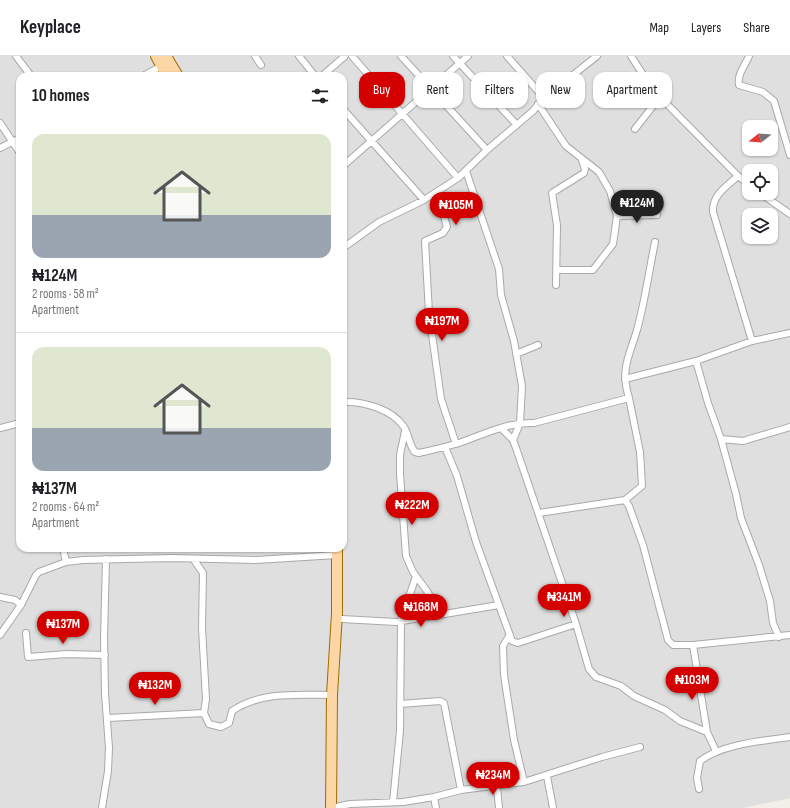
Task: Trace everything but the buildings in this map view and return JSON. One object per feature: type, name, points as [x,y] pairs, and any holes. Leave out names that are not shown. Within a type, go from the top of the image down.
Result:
[{"type":"main road","points":[[156,56],[165,72]]},
{"type":"main road","points":[[166,56],[176,72]]},
{"type":"main road","points":[[335,808],[342,619],[339,552]]},
{"type":"main road","points":[[335,808],[332,695],[339,552]]},
{"type":"street","points":[[16,56],[28,72]]},
{"type":"street","points":[[255,56],[261,65]]},
{"type":"street","points":[[299,56],[312,72]]},
{"type":"street","points":[[327,72],[345,56]]},
{"type":"street","points":[[352,56],[458,178]]},
{"type":"street","points":[[401,56],[416,72]]},
{"type":"street","points":[[453,56],[516,124]]},
{"type":"street","points":[[450,72],[468,56]]},
{"type":"street","points":[[507,56],[536,89]]},
{"type":"street","points":[[577,72],[597,56]]},
{"type":"street","points":[[631,56],[641,72]]},
{"type":"street","points":[[749,56],[738,80],[739,85],[763,92],[774,101],[790,155]]},
{"type":"street","points":[[151,72],[162,66]]},
{"type":"street","points":[[347,164],[370,140],[413,104]]},
{"type":"street","points":[[347,245],[380,222],[437,193],[458,178],[536,107]]},
{"type":"street","points":[[449,108],[487,150]]},
{"type":"street","points":[[541,108],[566,146],[599,172],[610,191],[617,216],[613,244],[593,270],[557,270]]},
{"type":"street","points":[[634,129],[651,108]]},
{"type":"street","points":[[671,108],[742,179]]},
{"type":"street","points":[[347,114],[424,200]]},
{"type":"street","points":[[0,123],[16,147]]},
{"type":"street","points":[[0,148],[16,140]]},
{"type":"street","points":[[556,285],[557,225],[552,193],[584,173],[585,169],[581,159]]},
{"type":"street","points":[[466,171],[499,269],[501,295],[516,354],[523,396],[520,423],[513,440]]},
{"type":"street","points":[[738,176],[716,196],[713,201],[713,212],[752,341]]},
{"type":"street","points":[[437,193],[447,227],[443,233],[425,241],[429,313],[441,400],[456,444]]},
{"type":"street","points":[[771,200],[788,211]]},
{"type":"street","points":[[617,216],[657,215]]},
{"type":"street","points":[[538,513],[625,500],[642,486],[640,452],[625,379],[626,359],[637,330],[655,242]]},
{"type":"street","points":[[625,379],[696,361],[752,341],[790,333]]},
{"type":"street","points":[[516,354],[538,345]]},
{"type":"street","points":[[696,361],[708,403],[721,439],[736,494],[740,518],[761,572],[770,601],[772,623],[779,637]]},
{"type":"street","points":[[347,402],[354,402],[388,413],[398,420],[405,430],[415,452],[419,453],[456,444],[520,423],[534,423],[629,398]]},
{"type":"street","points":[[0,428],[16,424]]},
{"type":"street","points":[[501,428],[513,440],[576,624],[589,669],[596,677],[622,686],[634,696],[664,710],[680,721],[707,732]]},
{"type":"street","points":[[721,439],[743,441],[790,428]]},
{"type":"street","points":[[405,430],[400,455],[400,474],[406,556],[416,576],[433,600],[440,616]]},
{"type":"street","points":[[445,447],[457,476],[476,542],[512,641],[518,643],[576,624]]},
{"type":"street","points":[[625,500],[629,506],[643,545],[668,640],[673,645],[790,635]]},
{"type":"street","points":[[64,552],[66,562]]},
{"type":"street","points":[[0,635],[21,605],[39,572],[66,562],[106,559],[172,558],[194,560],[256,560],[322,552]]},
{"type":"street","points":[[102,808],[108,771],[108,718],[105,694],[104,655],[106,559]]},
{"type":"street","points":[[194,560],[203,573],[202,634],[206,699],[204,713],[209,724],[221,727],[229,723],[232,710],[242,704],[276,695],[332,695]]},
{"type":"street","points":[[393,802],[400,731],[401,621],[416,576]]},
{"type":"street","points":[[0,596],[15,600],[21,605]]},
{"type":"street","points":[[342,619],[390,623],[440,616],[499,605]]},
{"type":"street","points":[[26,634],[28,657],[67,654],[104,655]]},
{"type":"street","points":[[509,636],[503,646],[504,675],[514,740],[524,782]]},
{"type":"street","points":[[693,644],[707,732],[716,751]]},
{"type":"street","points":[[400,704],[440,701],[444,703],[461,790]]},
{"type":"street","points":[[108,718],[204,713]]},
{"type":"street","points":[[699,789],[698,778],[700,761],[716,751],[790,737]]},
{"type":"street","points":[[335,808],[393,802],[403,805],[461,790],[497,787],[524,782],[547,776],[602,757],[640,747]]},
{"type":"street","points":[[547,776],[553,808]]},
{"type":"street","points":[[497,787],[499,808]]},
{"type":"street","points":[[434,797],[436,808]]},
{"type":"shaded area","points":[[0,56],[790,56],[790,798],[743,808],[0,808]]}]
